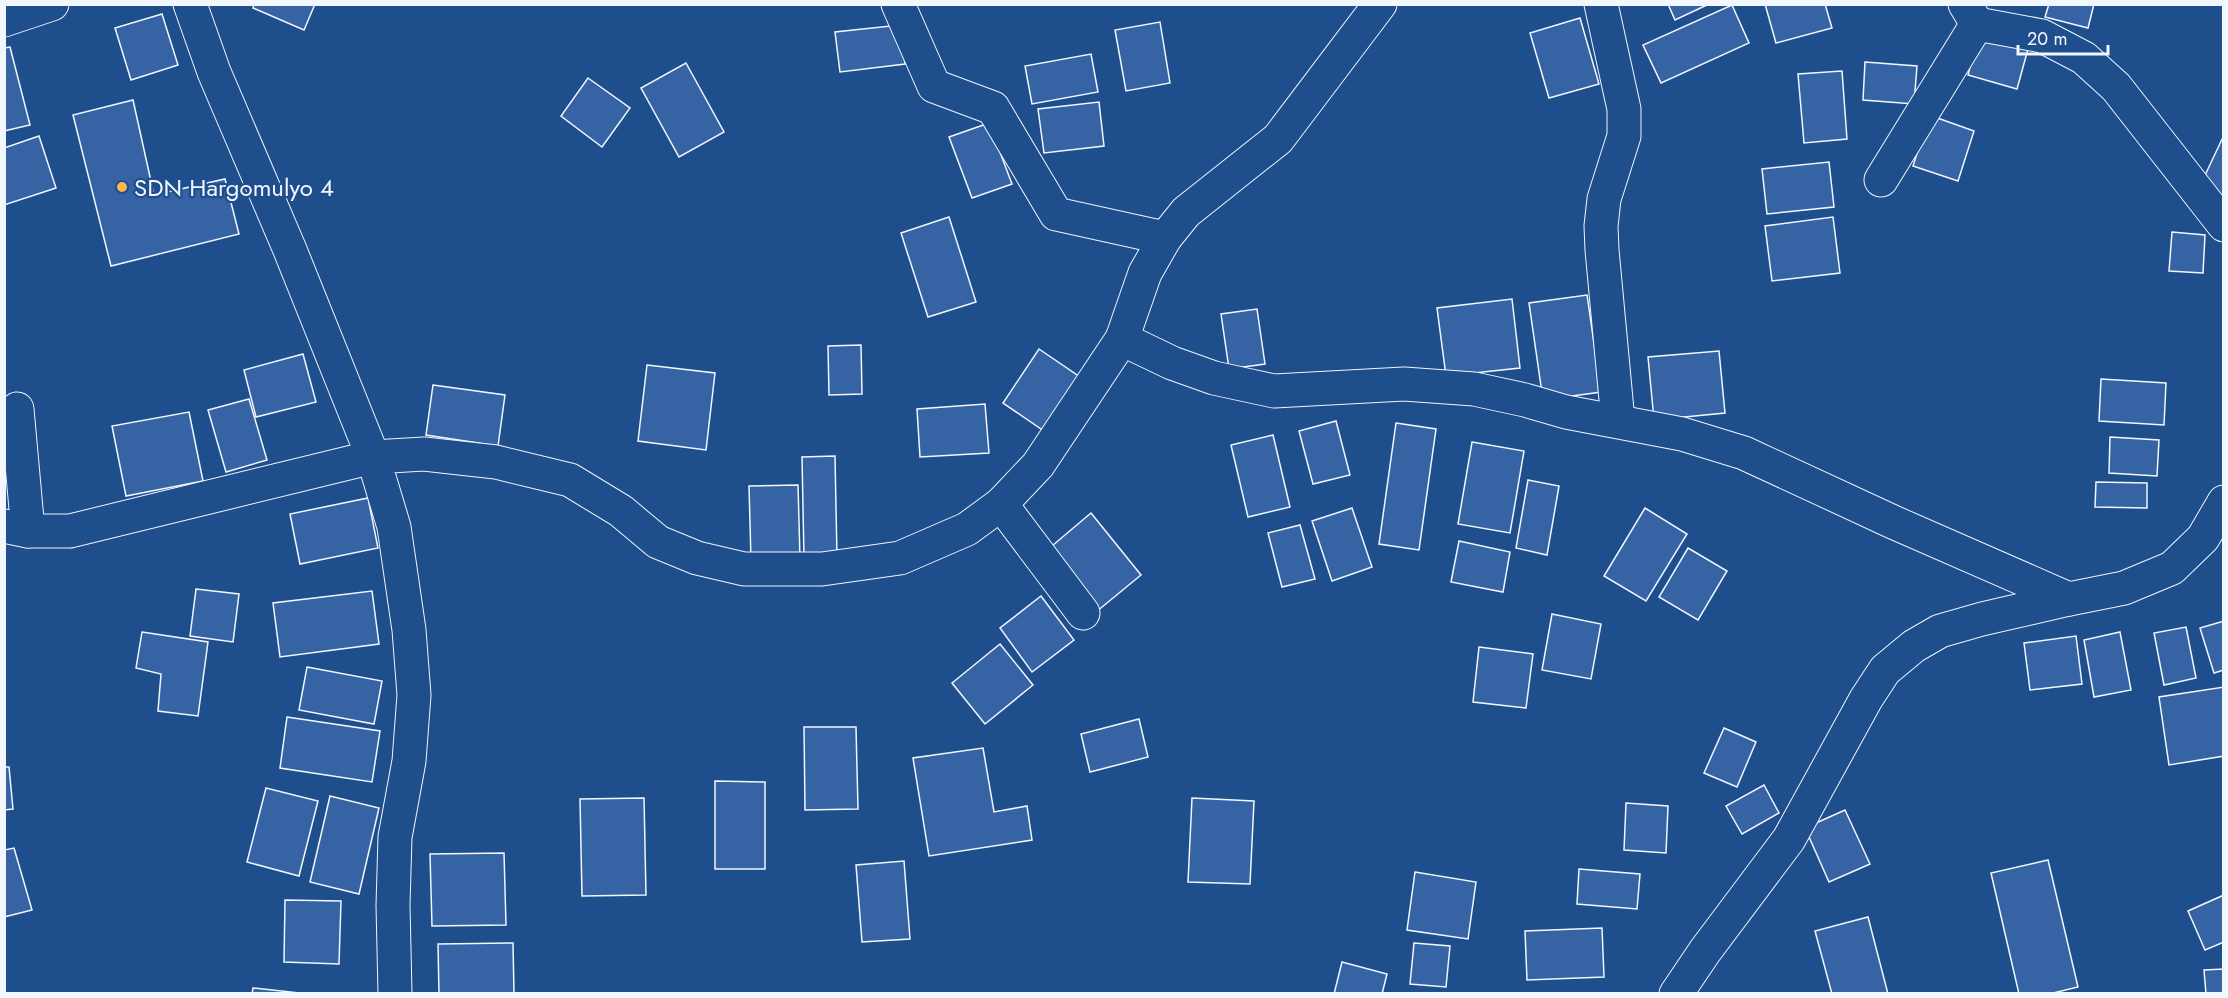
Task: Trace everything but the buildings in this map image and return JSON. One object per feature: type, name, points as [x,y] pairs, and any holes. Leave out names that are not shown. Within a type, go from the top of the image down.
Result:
[{"type":"street","points":[[4,20],[52,4]]},
{"type":"street","points":[[190,4],[214,72],[290,250],[373,457],[394,527],[409,630],[414,695],[409,761],[395,837],[393,905],[395,993]]},
{"type":"street","points":[[898,4],[933,86],[993,108],[1056,214],[1165,238]]},
{"type":"street","points":[[17,409],[16,528],[69,531],[373,457],[424,454],[496,462],[570,480],[621,511],[658,542],[697,558],[744,569],[822,569],[900,558],[967,529],[1001,504],[1038,465],[1122,339],[1145,273],[1165,238],[1186,212],[1278,139],[1380,4]]},
{"type":"street","points":[[1601,4],[1624,109],[1624,136],[1604,199],[1601,226],[1618,421]]},
{"type":"street","points":[[1881,180],[1971,14],[2042,36],[2084,58],[2116,87],[2223,225]]},
{"type":"street","points":[[1122,339],[1172,363],[1214,378],[1274,391],[1404,384],[1474,389],[1566,412],[1682,434],[1744,453],[1893,522],[2069,599]]},
{"type":"street","points":[[1676,993],[1789,838],[1866,699],[1885,670],[1914,646],[1940,631],[1982,619],[2124,588],[2172,567],[2203,538],[2223,502]]},
{"type":"street","points":[[1001,504],[1083,613]]},
{"type":"place","name":"SDN Hargomulyo 4","points":[[122,187]]}]
